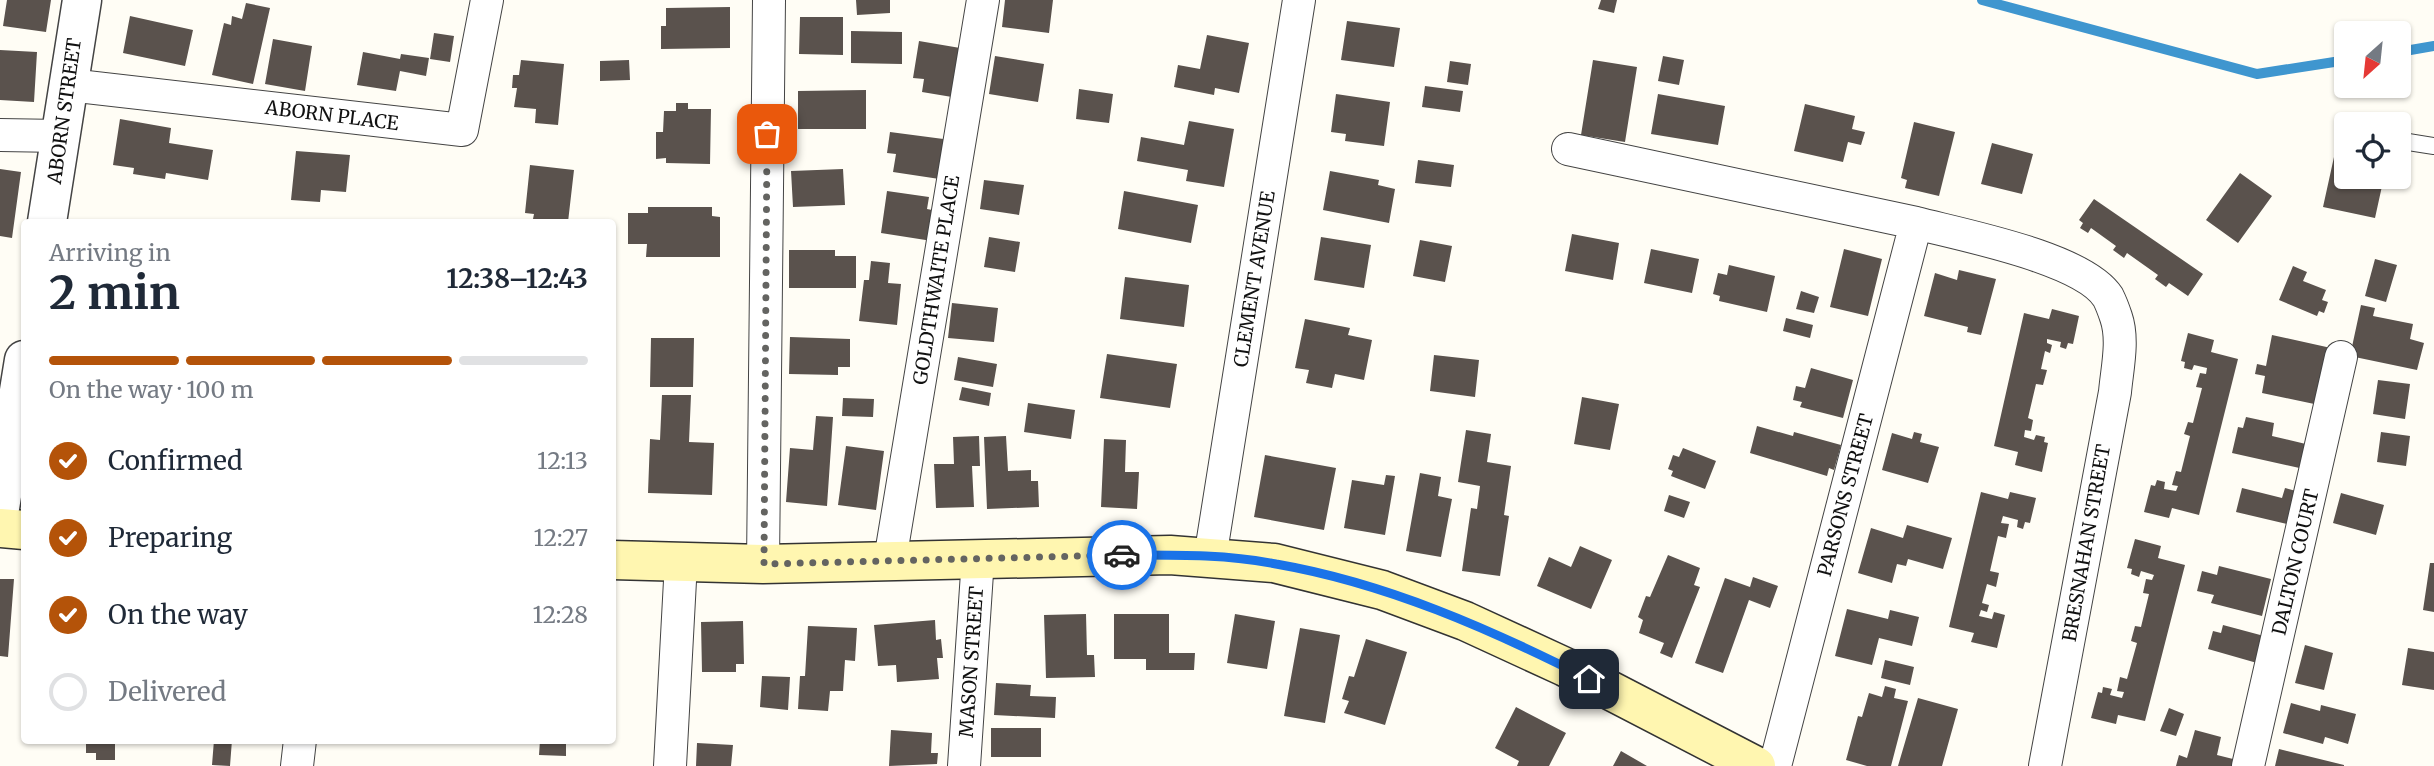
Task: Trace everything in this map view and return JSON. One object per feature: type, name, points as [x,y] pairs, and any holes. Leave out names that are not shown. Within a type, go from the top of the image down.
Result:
[{"type":"main road","points":[[0,528],[21,530]]},
{"type":"main road","points":[[616,560],[764,564],[1170,555],[1275,563],[1382,590],[1465,621],[1565,667],[1756,766]]},
{"type":"street","name":"ABORN STREET","points":[[47,219],[82,0]]},
{"type":"street","name":"ABORN PLACE","points":[[69,85],[462,130],[487,0]]},
{"type":"street","points":[[764,564],[769,0]]},
{"type":"street","name":"GOLDTHWAITE PLACE","points":[[890,560],[982,0]]},
{"type":"street","name":"CLEMENT AVENUE","points":[[1210,558],[1299,0]]},
{"type":"street","points":[[0,135],[61,136]]},
{"type":"street","points":[[1568,149],[1916,223]]},
{"type":"street","name":"BRESNAHAN STREET","points":[[1916,223],[2034,253],[2080,273],[2107,296],[2118,320],[2119,353],[2115,392],[2045,766]]},
{"type":"street","name":"PARSONS STREET","points":[[1775,766],[1916,223]]},
{"type":"street","name":"DALTON COURT","points":[[2248,766],[2341,357]]},
{"type":"street","points":[[0,509],[21,379]]},
{"type":"street","name":"MASON STREET","points":[[964,766],[978,558]]},
{"type":"street","points":[[670,766],[681,562]]},
{"type":"street","points":[[297,766],[300,744]]},
{"type":"lane","points":[[2411,142],[2434,146]]},
{"type":"building","points":[[7,0],[51,0],[46,32],[3,26]]},
{"type":"building","points":[[856,0],[890,0],[890,13],[857,15]]},
{"type":"building","points":[[1005,0],[1053,0],[1049,33],[1002,27]]},
{"type":"building","points":[[1601,0],[1617,0],[1614,13],[1598,9]]},
{"type":"building","points":[[246,3],[270,8],[253,84],[212,75],[224,23],[231,25],[232,16],[242,19]]},
{"type":"building","points":[[730,7],[730,48],[661,49],[661,26],[666,26],[666,8]]},
{"type":"building","points":[[130,16],[193,30],[185,66],[123,53]]},
{"type":"building","points":[[800,17],[843,17],[843,55],[799,54]]},
{"type":"building","points":[[1347,21],[1400,28],[1394,67],[1341,60]]},
{"type":"building","points":[[851,31],[902,32],[902,64],[851,63]]},
{"type":"building","points":[[434,33],[454,36],[450,62],[430,59]]},
{"type":"building","points":[[1207,35],[1249,43],[1239,93],[1215,88],[1214,95],[1174,87],[1178,65],[1200,69]]},
{"type":"building","points":[[273,39],[312,46],[305,91],[265,84]]},
{"type":"building","points":[[919,41],[966,49],[958,98],[922,92],[924,79],[913,78]]},
{"type":"building","points":[[0,50],[37,52],[34,102],[0,100]]},
{"type":"building","points":[[363,52],[400,59],[401,54],[429,58],[426,76],[400,71],[396,91],[357,85]]},
{"type":"building","points":[[995,56],[1044,64],[1038,102],[989,94]]},
{"type":"building","points":[[1663,56],[1684,60],[1679,85],[1658,81]]},
{"type":"building","points":[[521,60],[564,64],[558,125],[535,123],[536,109],[514,107],[517,88],[512,88],[513,75],[519,75]]},
{"type":"building","points":[[629,60],[630,80],[600,81],[600,61]]},
{"type":"building","points":[[1593,60],[1637,67],[1625,142],[1581,135]]},
{"type":"building","points":[[1450,61],[1471,64],[1468,85],[1447,82]]},
{"type":"building","points":[[1425,86],[1463,91],[1460,112],[1422,107]]},
{"type":"building","points":[[1079,89],[1113,94],[1109,123],[1076,119]]},
{"type":"building","points":[[866,90],[866,129],[798,129],[798,91]]},
{"type":"building","points":[[1336,94],[1390,102],[1384,146],[1345,141],[1346,134],[1331,132]]},
{"type":"building","points":[[1658,94],[1725,106],[1718,145],[1651,134]]},
{"type":"building","points":[[676,103],[688,103],[688,109],[711,109],[710,164],[666,163],[666,158],[656,159],[656,132],[663,132],[664,111],[676,111]]},
{"type":"building","points":[[1805,104],[1855,116],[1852,129],[1865,132],[1861,145],[1848,142],[1843,162],[1794,151]]},
{"type":"building","points":[[120,119],[171,128],[169,143],[213,150],[208,180],[166,173],[165,179],[133,174],[134,168],[113,165]]},
{"type":"building","points":[[1189,121],[1234,129],[1224,187],[1186,181],[1188,170],[1137,161],[1141,137],[1184,145]]},
{"type":"building","points":[[1914,122],[1955,132],[1939,196],[1905,188],[1907,180],[1901,178]]},
{"type":"building","points":[[890,132],[951,140],[946,180],[893,172],[896,154],[887,153]]},
{"type":"building","points":[[1992,143],[2033,154],[2022,194],[1981,184]]},
{"type":"building","points":[[296,151],[350,155],[346,192],[321,190],[320,202],[291,200]]},
{"type":"building","points":[[2334,157],[2334,189],[2381,189],[2375,218],[2323,207]]},
{"type":"building","points":[[1418,160],[1454,165],[1451,187],[1415,183]]},
{"type":"building","points":[[530,165],[574,170],[568,219],[533,219],[534,214],[525,213]]},
{"type":"building","points":[[0,169],[21,172],[12,238],[0,236]]},
{"type":"building","points":[[843,169],[845,205],[793,207],[791,171]]},
{"type":"building","points":[[1330,171],[1379,180],[1378,185],[1395,189],[1389,223],[1323,210]]},
{"type":"building","points":[[2240,173],[2272,196],[2238,243],[2206,220]]},
{"type":"building","points":[[984,180],[1024,185],[1019,215],[980,209]]},
{"type":"building","points":[[887,191],[929,197],[927,209],[937,211],[932,241],[881,233]]},
{"type":"building","points":[[1124,191],[1198,205],[1191,243],[1118,229]]},
{"type":"building","points":[[2094,199],[2203,274],[2188,296],[2169,283],[2166,287],[2155,279],[2158,275],[2127,253],[2124,258],[2113,250],[2116,246],[2091,228],[2088,233],[2080,228],[2083,223],[2079,220]]},
{"type":"building","points":[[648,207],[712,207],[712,216],[720,217],[720,257],[646,257],[647,244],[628,244],[628,213],[648,213]]},
{"type":"building","points":[[1572,234],[1619,243],[1613,280],[1565,271]]},
{"type":"building","points":[[989,237],[1020,242],[1015,272],[984,267]]},
{"type":"building","points":[[1321,237],[1371,245],[1364,288],[1314,280]]},
{"type":"building","points":[[1420,240],[1452,246],[1445,282],[1413,276]]},
{"type":"building","points":[[1651,249],[1699,259],[1692,293],[1644,283]]},
{"type":"building","points":[[1844,249],[1882,259],[1868,316],[1830,307]]},
{"type":"building","points":[[789,250],[835,250],[835,256],[856,256],[856,288],[789,288]]},
{"type":"building","points":[[2375,259],[2397,265],[2386,302],[2365,296]]},
{"type":"building","points":[[871,261],[890,263],[888,283],[901,284],[897,325],[859,321],[864,280],[869,280]]},
{"type":"building","points":[[1729,265],[1775,276],[1767,312],[1719,301],[1720,296],[1713,294],[1718,273],[1727,275]]},
{"type":"building","points":[[2293,266],[2307,272],[2303,281],[2326,290],[2322,300],[2328,302],[2324,313],[2319,311],[2317,316],[2279,300]]},
{"type":"building","points":[[1959,270],[1996,279],[1981,335],[1967,332],[1968,327],[1924,316],[1935,273],[1957,280]]},
{"type":"building","points":[[1125,277],[1189,285],[1184,327],[1120,319]]},
{"type":"building","points":[[1801,291],[1819,297],[1814,313],[1796,309]]},
{"type":"building","points":[[952,303],[998,308],[994,342],[948,338]]},
{"type":"building","points":[[2361,305],[2375,308],[2373,316],[2413,324],[2410,339],[2424,343],[2417,370],[2350,356]]},
{"type":"building","points":[[2052,309],[2079,316],[2073,344],[2068,343],[2066,349],[2060,347],[2061,342],[2047,339],[2047,343],[2052,345],[2050,353],[2045,351],[2041,369],[2047,370],[2043,385],[2036,384],[2028,418],[2033,420],[2031,431],[2025,430],[2024,437],[2034,440],[2036,435],[2045,437],[2044,442],[2048,443],[2042,472],[2015,465],[2018,452],[1994,446],[2024,313],[2049,319]]},
{"type":"building","points":[[1786,318],[1813,325],[1810,338],[1783,331]]},
{"type":"building","points":[[1305,319],[1350,328],[1348,335],[1372,340],[1364,380],[1335,374],[1332,388],[1306,383],[1309,370],[1295,368]]},
{"type":"building","points":[[2188,333],[2214,340],[2211,352],[2238,359],[2199,515],[2172,508],[2169,518],[2144,512],[2151,485],[2155,486],[2157,480],[2165,482],[2164,489],[2176,491],[2178,486],[2172,485],[2176,471],[2181,472],[2190,436],[2184,434],[2188,422],[2193,423],[2202,388],[2196,387],[2200,373],[2206,374],[2207,368],[2194,365],[2192,370],[2184,368],[2185,362],[2181,361]]},
{"type":"building","points":[[2272,335],[2331,348],[2319,405],[2262,393],[2265,376],[2255,374],[2257,364],[2266,366]]},
{"type":"building","points":[[790,337],[850,339],[850,367],[838,367],[838,375],[789,374]]},
{"type":"building","points":[[651,338],[694,338],[693,387],[650,387]]},
{"type":"building","points":[[1107,354],[1177,364],[1170,408],[1100,398]]},
{"type":"building","points":[[1434,355],[1479,360],[1475,397],[1430,391]]},
{"type":"building","points":[[958,357],[997,364],[993,387],[954,380]]},
{"type":"building","points":[[1811,368],[1853,380],[1843,418],[1800,407],[1802,402],[1793,400],[1796,386],[1805,388]]},
{"type":"building","points":[[2378,380],[2410,384],[2405,419],[2373,414]]},
{"type":"building","points":[[962,387],[991,393],[989,406],[959,400]]},
{"type":"building","points":[[662,395],[691,395],[689,442],[714,443],[712,495],[648,493],[650,439],[660,440]]},
{"type":"building","points":[[1582,397],[1619,404],[1610,450],[1574,444]]},
{"type":"building","points":[[843,398],[874,399],[873,417],[842,416]]},
{"type":"building","points":[[1028,403],[1075,410],[1071,439],[1024,432]]},
{"type":"building","points":[[816,416],[833,417],[827,506],[786,502],[790,448],[813,450]]},
{"type":"building","points":[[2246,417],[2274,423],[2272,436],[2310,445],[2304,469],[2232,453],[2238,427],[2243,428]]},
{"type":"building","points":[[1757,426],[1793,436],[1794,432],[1841,445],[1834,470],[1829,468],[1827,476],[1750,453]]},
{"type":"building","points":[[1466,430],[1491,434],[1487,462],[1511,466],[1504,515],[1509,516],[1500,576],[1462,571],[1471,508],[1477,509],[1480,486],[1458,482]]},
{"type":"building","points":[[1914,432],[1922,434],[1920,442],[1939,447],[1928,483],[1882,470],[1892,433],[1912,439]]},
{"type":"building","points":[[2381,432],[2410,436],[2406,466],[2377,462]]},
{"type":"building","points":[[979,436],[980,466],[972,466],[974,507],[936,508],[934,464],[954,464],[953,437]]},
{"type":"building","points":[[1006,436],[1008,471],[1031,470],[1031,481],[1038,481],[1039,507],[987,509],[984,437]]},
{"type":"building","points":[[1104,439],[1126,440],[1125,472],[1139,472],[1137,509],[1101,507]]},
{"type":"building","points":[[846,446],[884,451],[876,510],[838,505]]},
{"type":"building","points":[[1683,448],[1716,461],[1705,489],[1671,476],[1673,471],[1668,469],[1673,455],[1679,457]]},
{"type":"building","points":[[1265,455],[1336,468],[1324,530],[1254,517]]},
{"type":"building","points":[[1420,473],[1441,477],[1438,496],[1452,499],[1441,557],[1406,551]]},
{"type":"building","points":[[1386,475],[1395,476],[1385,535],[1344,528],[1352,480],[1384,485]]},
{"type":"building","points":[[2242,488],[2282,498],[2285,488],[2303,493],[2295,526],[2236,512]]},
{"type":"building","points":[[1981,492],[2008,499],[2010,492],[2036,498],[2030,523],[2025,522],[2023,529],[2017,527],[2018,520],[2003,516],[2001,523],[2009,524],[2006,538],[1998,536],[1990,571],[1999,573],[1996,587],[1987,584],[1982,603],[1989,605],[1987,612],[1981,610],[1979,616],[1992,619],[1994,612],[2005,615],[1997,648],[1971,642],[1974,633],[1949,627]]},
{"type":"building","points":[[2341,493],[2384,505],[2376,535],[2333,523]]},
{"type":"building","points":[[1669,495],[1690,502],[1684,518],[1664,511]]},
{"type":"building","points":[[1907,525],[1952,538],[1943,569],[1908,559],[1906,566],[1897,564],[1892,583],[1858,573],[1871,528],[1903,538]]},
{"type":"building","points":[[2135,539],[2161,546],[2158,558],[2185,565],[2145,721],[2118,715],[2116,724],[2091,718],[2098,692],[2102,693],[2103,687],[2112,689],[2110,695],[2122,698],[2124,692],[2117,691],[2120,677],[2127,679],[2137,643],[2131,641],[2135,626],[2141,627],[2149,594],[2143,593],[2146,579],[2152,580],[2154,575],[2141,571],[2139,577],[2131,574],[2132,569],[2127,568]]},
{"type":"building","points":[[1580,546],[1612,560],[1591,609],[1537,586],[1549,557],[1571,567]]},
{"type":"building","points":[[1668,555],[1700,568],[1694,585],[1700,587],[1672,658],[1660,653],[1664,643],[1639,633],[1643,620],[1638,617]]},
{"type":"building","points":[[2430,563],[2434,563],[2434,612],[2423,610]]},
{"type":"building","points":[[2219,566],[2271,579],[2262,616],[2211,603],[2214,595],[2197,591],[2202,571],[2217,575]]},
{"type":"building","points":[[1753,577],[1778,586],[1770,608],[1749,600],[1723,673],[1695,663],[1725,578],[1750,587]]},
{"type":"building","points":[[0,579],[14,579],[8,657],[0,656]]},
{"type":"building","points":[[1847,609],[1888,619],[1890,610],[1919,617],[1912,646],[1879,638],[1872,665],[1835,656]]},
{"type":"building","points":[[1086,614],[1087,655],[1094,655],[1095,677],[1046,678],[1044,615]]},
{"type":"building","points":[[1114,614],[1169,614],[1169,653],[1195,653],[1194,670],[1146,670],[1146,659],[1114,659]]},
{"type":"building","points":[[1235,614],[1275,621],[1267,669],[1227,663]]},
{"type":"building","points":[[935,620],[936,640],[941,639],[943,658],[937,658],[939,679],[897,682],[896,665],[878,666],[874,625]]},
{"type":"building","points":[[743,621],[744,664],[736,664],[736,672],[702,672],[701,622]]},
{"type":"building","points":[[2223,625],[2264,636],[2257,663],[2208,649],[2213,631],[2221,633]]},
{"type":"building","points":[[808,626],[857,628],[855,661],[845,660],[843,691],[830,691],[828,711],[798,709],[800,676],[805,676]]},
{"type":"building","points":[[1300,628],[1340,635],[1325,723],[1284,716]]},
{"type":"building","points":[[1366,639],[1407,652],[1385,725],[1344,713],[1349,701],[1342,699],[1349,676],[1354,677]]},
{"type":"building","points":[[2305,645],[2333,653],[2324,690],[2295,683]]},
{"type":"building","points":[[2408,648],[2434,652],[2434,690],[2402,685]]},
{"type":"building","points":[[1885,660],[1914,667],[1910,685],[1881,678]]},
{"type":"building","points":[[762,676],[790,677],[788,710],[760,707]]},
{"type":"building","points":[[996,683],[1031,685],[1030,696],[1056,697],[1055,718],[994,715]]},
{"type":"building","points":[[1885,686],[1896,689],[1894,698],[1908,701],[1891,766],[1867,766],[1846,760],[1858,716],[1862,717],[1869,693],[1882,697]]},
{"type":"building","points":[[1918,698],[1958,709],[1942,766],[1898,766]]},
{"type":"building","points":[[2291,703],[2320,711],[2321,705],[2356,714],[2348,744],[2325,737],[2323,744],[2283,733]]},
{"type":"building","points":[[1516,707],[1566,733],[1549,766],[1517,766],[1519,761],[1495,748]]},
{"type":"building","points":[[2169,708],[2184,714],[2176,736],[2160,731]]},
{"type":"building","points":[[991,728],[1041,728],[1041,757],[991,757]]},
{"type":"building","points":[[891,730],[932,733],[931,753],[938,753],[937,764],[889,766]]},
{"type":"building","points":[[2195,730],[2221,737],[2217,755],[2237,760],[2235,766],[2176,766],[2179,755],[2187,758]]},
{"type":"building","points":[[697,743],[733,745],[731,766],[696,766]]},
{"type":"building","points":[[86,744],[115,744],[115,760],[96,760],[96,753],[86,753]]},
{"type":"building","points":[[214,744],[232,744],[230,766],[212,765]]},
{"type":"building","points":[[540,744],[566,744],[566,756],[539,755]]},
{"type":"building","points":[[2279,749],[2344,765],[2344,766],[2275,766]]},
{"type":"building","points":[[1621,751],[1647,766],[1613,766]]},
{"type":"waterway","points":[[1982,0],[2257,74],[2334,62]]},
{"type":"waterway","points":[[2412,50],[2434,46]]},
{"type":"way so far","points":[[767,134],[764,564],[1122,555]]},
{"type":"route","points":[[1122,555],[1170,555],[1275,563],[1331,576],[1382,590],[1465,621],[1589,679]]}]
